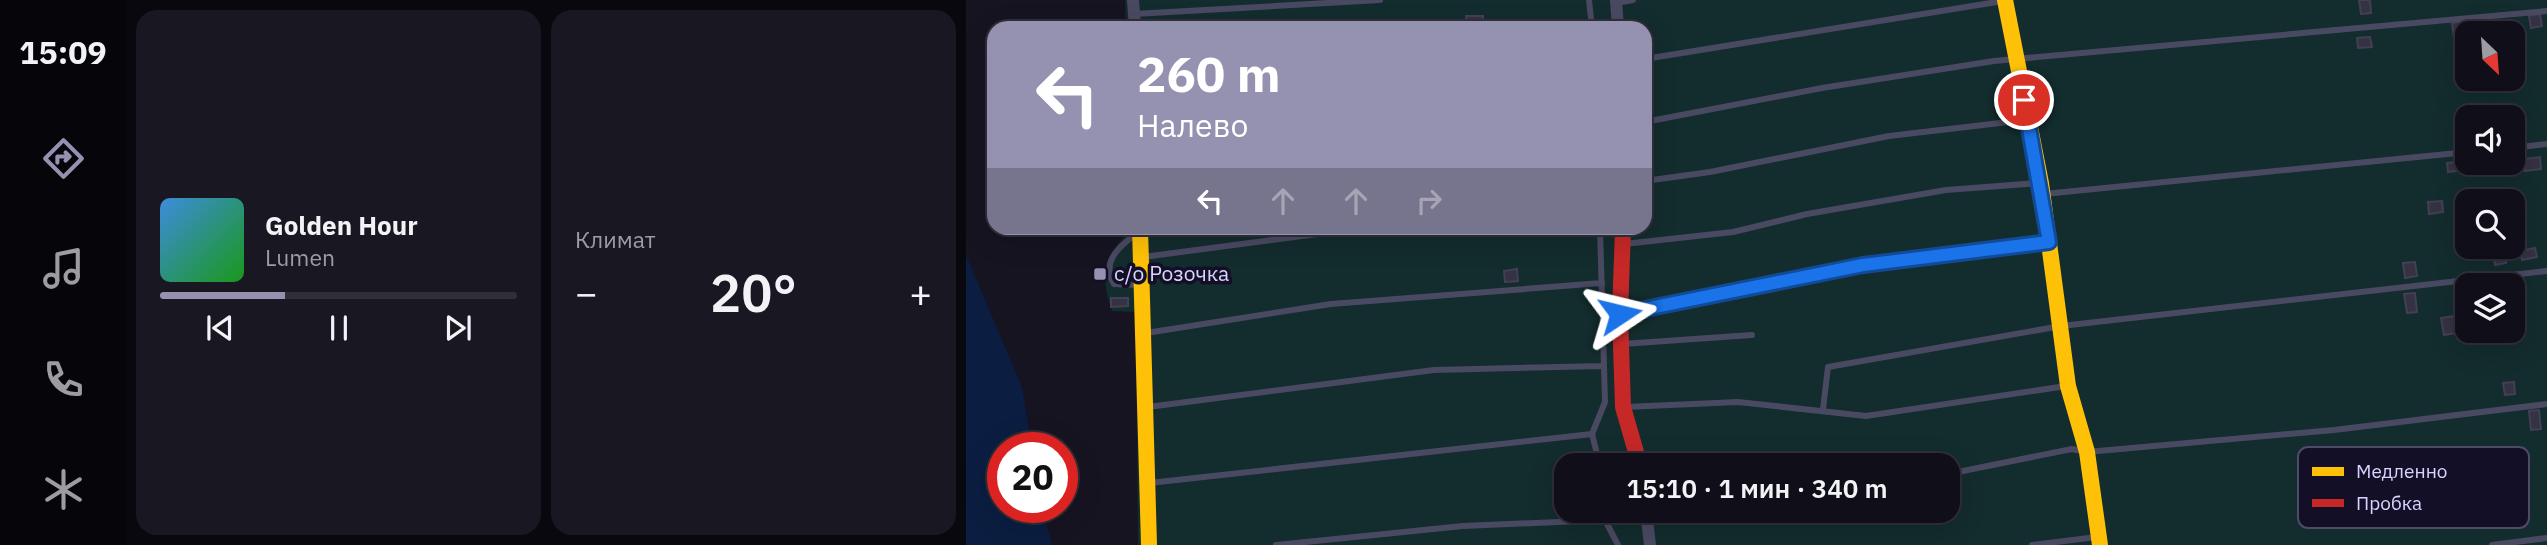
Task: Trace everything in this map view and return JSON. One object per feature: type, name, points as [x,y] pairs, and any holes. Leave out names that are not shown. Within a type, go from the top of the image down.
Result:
[{"type":"street","points":[[1133,0],[1134,21]]},
{"type":"street","points":[[2005,0],[2042,189],[2068,386],[2087,452],[2100,541]]},
{"type":"street","points":[[1616,1],[1617,21]]},
{"type":"street","points":[[1140,235],[1149,545]]},
{"type":"street","points":[[1622,236],[1620,344],[1623,407],[1636,453]]},
{"type":"street","points":[[1647,523],[1650,545]]},
{"type":"lane","points":[[1134,14],[1380,0]]},
{"type":"lane","points":[[1589,0],[1591,21]]},
{"type":"lane","points":[[1616,1],[1633,0]]},
{"type":"lane","points":[[1652,58],[2005,0]]},
{"type":"lane","points":[[1652,121],[1822,88],[1994,61],[2547,11]]},
{"type":"lane","points":[[1652,180],[1710,172],[1889,136],[2028,119]]},
{"type":"lane","points":[[2525,147],[2547,144]]},
{"type":"lane","points":[[1652,235],[1733,232],[1807,214],[1946,190],[2042,189],[2455,153]]},
{"type":"lane","points":[[1133,235],[1119,247],[1111,261],[1109,272],[1111,281],[1118,286],[1140,285]]},
{"type":"lane","points":[[1140,257],[1309,235]]},
{"type":"lane","points":[[1597,453],[1592,434],[1605,402],[1600,235]]},
{"type":"lane","points":[[1622,236],[1650,235]]},
{"type":"lane","points":[[1620,314],[1863,265],[2049,242]]},
{"type":"lane","points":[[1823,410],[1828,367],[2061,326],[2547,271]]},
{"type":"lane","points":[[1141,334],[1331,304],[1602,283]]},
{"type":"lane","points":[[1620,344],[1752,335]]},
{"type":"lane","points":[[1143,407],[1434,370],[1603,366]]},
{"type":"lane","points":[[1623,407],[1738,402],[1866,416],[2068,386]]},
{"type":"lane","points":[[1960,472],[2072,450],[2087,452],[2334,430],[2547,404]]},
{"type":"lane","points":[[1146,483],[1592,434]]},
{"type":"lane","points":[[1276,545],[1463,527],[1554,523]]},
{"type":"lane","points":[[1607,523],[1618,545]]},
{"type":"lane","points":[[2492,545],[2547,538]]},
{"type":"lane","points":[[2032,545],[2100,541]]},
{"type":"green space","points":[[1125,0],[2547,0],[2547,545],[1138,545],[1136,312],[1112,311],[1105,276],[1110,257],[1125,235],[1652,235],[1652,21],[1126,21]]},
{"type":"water","points":[[966,255],[1022,387],[1029,432],[987,432],[987,523],[1046,523],[1052,545],[966,545]]},
{"type":"building","points":[[2359,0],[2370,0],[2371,13],[2361,14]]},
{"type":"building","points":[[2540,14],[2542,26],[2531,28],[2529,16]]},
{"type":"building","points":[[1466,16],[1483,16],[1483,21],[1466,21]]},
{"type":"building","points":[[2370,37],[2372,47],[2358,48],[2357,38]]},
{"type":"building","points":[[2540,157],[2541,169],[2525,171],[2525,159]]},
{"type":"building","points":[[2455,162],[2455,171],[2448,172],[2447,163]]},
{"type":"building","points":[[2442,201],[2443,212],[2429,214],[2428,202]]},
{"type":"building","points":[[2535,248],[2537,257],[2522,260],[2525,259],[2525,250]]},
{"type":"building","points":[[2494,259],[2506,259],[2506,263],[2495,265]]},
{"type":"building","points":[[2415,262],[2417,276],[2405,278],[2403,263]]},
{"type":"building","points":[[1517,269],[1518,281],[1505,282],[1504,271]]},
{"type":"building","points":[[2415,293],[2417,312],[2407,313],[2404,294]]},
{"type":"building","points":[[1111,298],[1128,298],[1128,306],[1111,307]]},
{"type":"building","points":[[2454,316],[2455,333],[2444,335],[2441,318]]},
{"type":"building","points":[[2514,382],[2515,394],[2505,395],[2503,383]]},
{"type":"building","points":[[2539,410],[2541,429],[2531,430],[2529,411]]},
{"type":"traffic: slow","points":[[2005,0],[2041,183],[2068,386],[2087,452],[2100,545]]},
{"type":"traffic: slow","points":[[1140,235],[1149,545]]},
{"type":"traffic: jam","points":[[1623,235],[1620,314],[1623,407],[1636,453]]},
{"type":"place","name":"с/о Розочка","points":[[1100,274]]},
{"type":"route","points":[[1620,314],[1720,296],[1863,265],[2049,242],[2041,183],[2024,100]]}]
